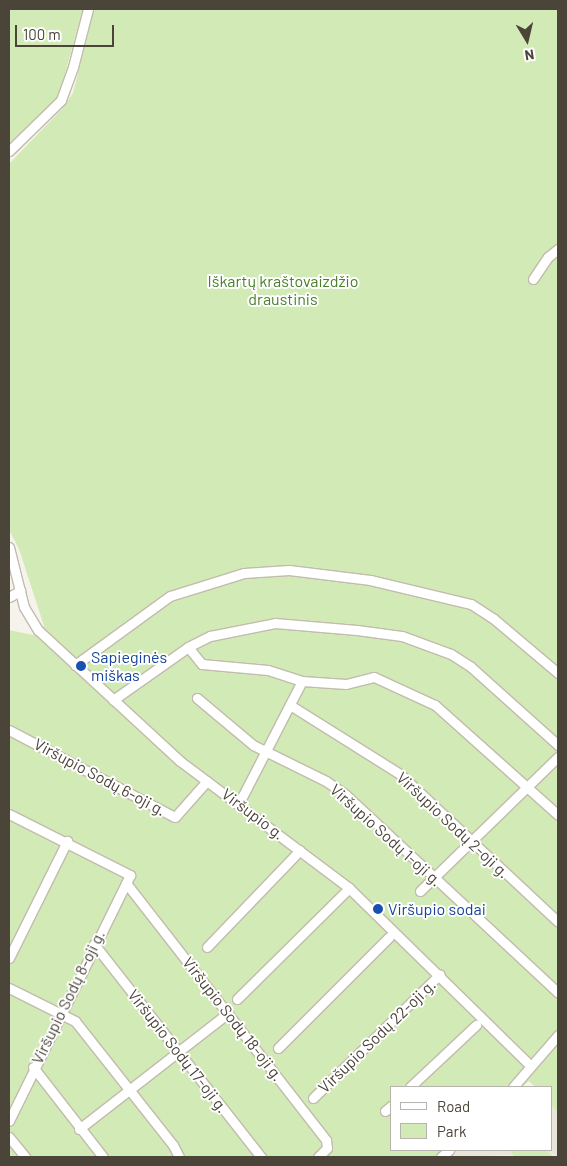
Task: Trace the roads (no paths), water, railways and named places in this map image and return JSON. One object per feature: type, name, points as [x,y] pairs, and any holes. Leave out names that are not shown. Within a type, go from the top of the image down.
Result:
[{"type":"street","points":[[9,151],[61,100],[73,67],[88,9]]},
{"type":"street","points":[[533,279],[548,257],[558,249]]},
{"type":"street","name":"Viršupio g.","points":[[9,547],[29,619],[75,665],[180,761],[239,803],[349,888],[440,974],[530,1065]]},
{"type":"street","points":[[75,665],[170,596],[244,573],[289,570],[370,580],[471,604],[494,619],[558,673]]},
{"type":"street","points":[[9,597],[20,591]]},
{"type":"street","points":[[113,700],[188,647],[210,636],[276,623],[374,632],[415,640],[460,660],[558,745]]},
{"type":"street","points":[[188,647],[202,664],[268,670],[302,681],[346,684],[374,677],[422,697],[558,815]]},
{"type":"street","points":[[239,803],[264,750],[302,681]]},
{"type":"street","name":"Viršupio Sodų 1-oji g.","points":[[197,698],[264,750],[346,795],[558,993]]},
{"type":"street","name":"Viršupio Sodų 2-oji g.","points":[[290,705],[400,774],[558,922]]},
{"type":"street","name":"Viršupio Sodų 6-oji g.","points":[[9,730],[175,817],[208,780]]},
{"type":"street","points":[[420,891],[433,876],[528,788],[558,757]]},
{"type":"street","points":[[9,814],[67,841],[128,879]]},
{"type":"street","points":[[9,958],[67,841]]},
{"type":"street","points":[[208,947],[300,850]]},
{"type":"street","name":"Viršupio Sodų 8-oji g.","points":[[9,1121],[33,1067],[128,879]]},
{"type":"street","name":"Viršupio Sodų 18-oji g.","points":[[128,879],[326,1140],[327,1148],[318,1157]]},
{"type":"street","points":[[237,1000],[349,888]]},
{"type":"street","points":[[278,1048],[389,938]]},
{"type":"street","name":"Viršupio Sodų 17-oji g.","points":[[94,944],[261,1157]]},
{"type":"street","name":"Viršupio Sodų 22-oji g.","points":[[313,1098],[440,974]]},
{"type":"street","points":[[9,988],[61,1012],[80,1026],[173,1145],[179,1157]]},
{"type":"street","points":[[79,1129],[228,1013]]},
{"type":"street","points":[[411,1086],[476,1025]]},
{"type":"street","points":[[514,1086],[558,1035]]},
{"type":"street","points":[[33,1067],[79,1129],[103,1157]]},
{"type":"street","points":[[9,1137],[25,1157]]},
{"type":"place","name":"Sapieginės miškas","points":[[81,666]]},
{"type":"place","name":"Viršupio sodai","points":[[378,909]]},
{"type":"park label","name":"Iškartų kraštovaizdžio draustinis","points":[[283,290]]}]
